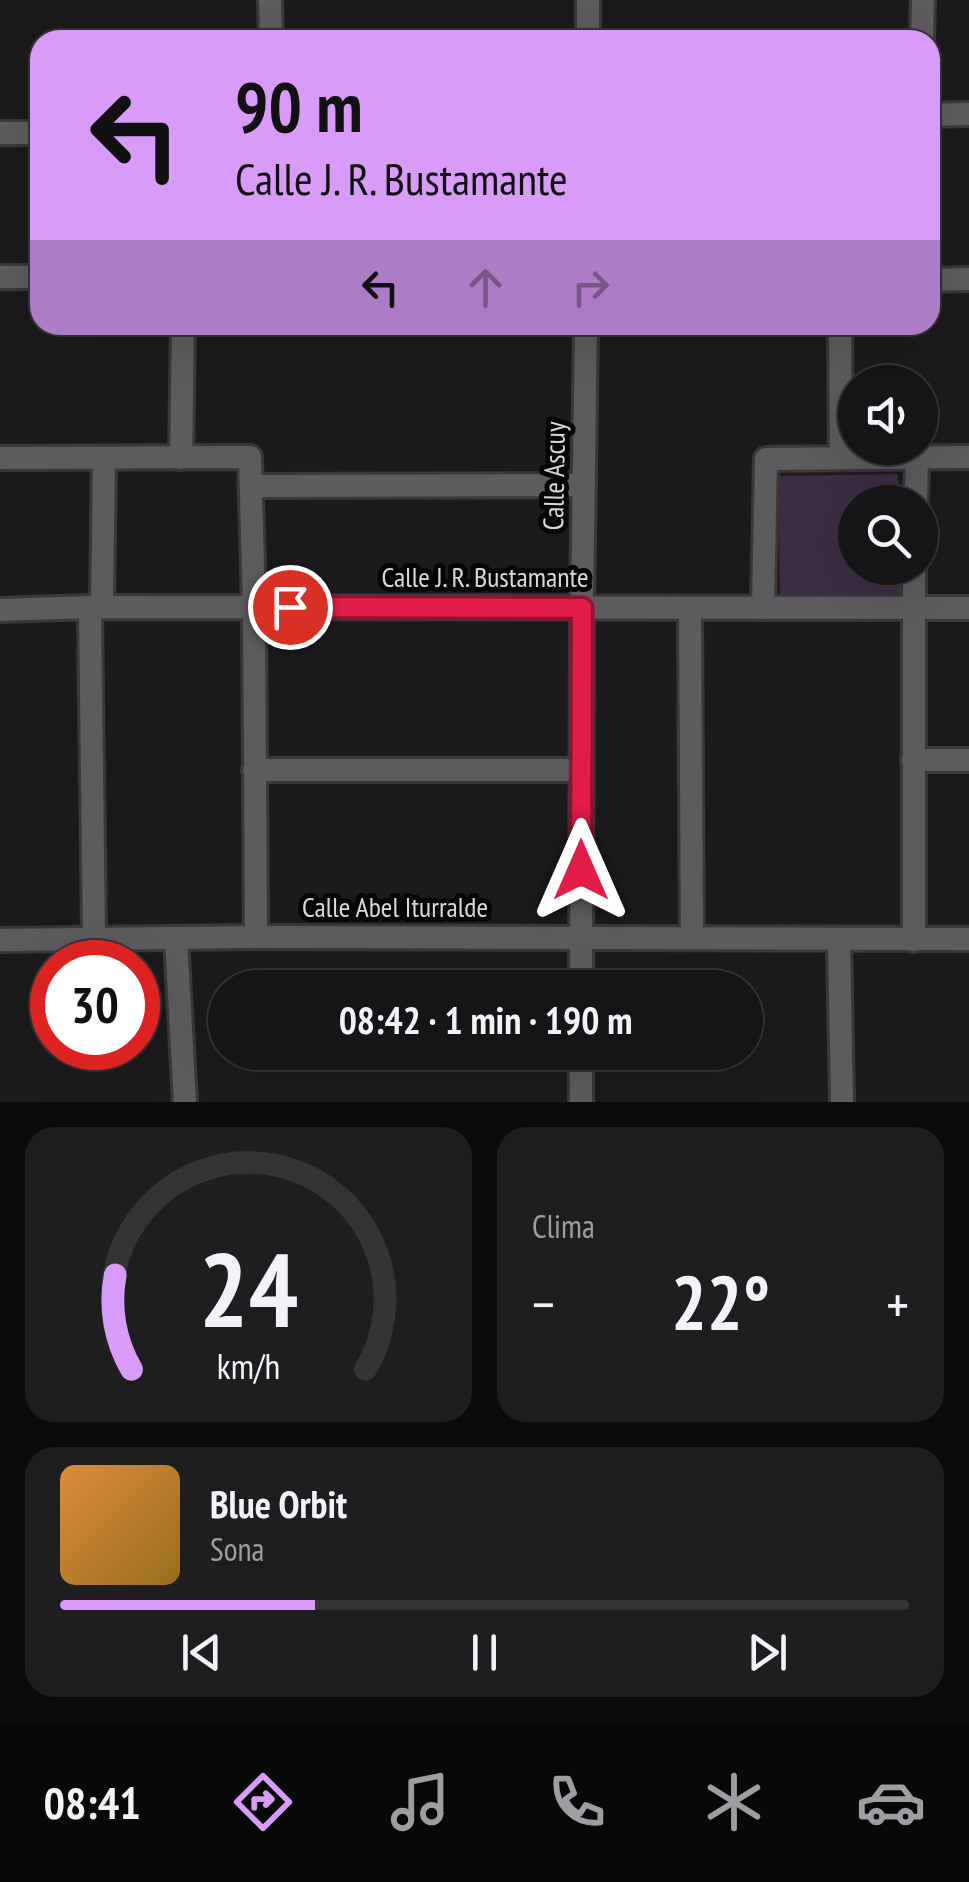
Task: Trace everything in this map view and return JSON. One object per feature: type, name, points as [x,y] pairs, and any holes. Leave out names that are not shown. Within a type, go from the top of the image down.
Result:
[{"type":"street","points":[[270,0],[272,30]]},
{"type":"street","points":[[588,0],[588,30]]},
{"type":"street","points":[[922,30],[923,0]]},
{"type":"street","points":[[940,115],[969,114]]},
{"type":"street","points":[[0,133],[30,134]]},
{"type":"street","points":[[0,278],[30,278]]},
{"type":"street","points":[[940,280],[969,279]]},
{"type":"street","points":[[182,458],[183,335]]},
{"type":"street","name":"Calle Ascuy","points":[[582,970],[586,335]]},
{"type":"street","points":[[840,335],[840,365]]},
{"type":"street","points":[[763,608],[766,458],[838,457]]},
{"type":"street","points":[[938,458],[969,457]]},
{"type":"street","points":[[0,458],[250,458],[256,936]]},
{"type":"street","points":[[94,940],[96,606],[104,458]]},
{"type":"street","points":[[251,486],[584,485]]},
{"type":"street","points":[[914,585],[914,940]]},
{"type":"street","name":"Calle J. R. Bustamante","points":[[0,610],[96,606],[969,608]]},
{"type":"street","points":[[690,608],[692,936]]},
{"type":"street","points":[[914,760],[969,760]]},
{"type":"street","points":[[254,770],[581,770]]},
{"type":"street","name":"Calle Abel Iturralde","points":[[94,940],[256,936],[969,939]]},
{"type":"street","points":[[176,939],[185,1102]]},
{"type":"street","name":"Calle Abel Iturralde","points":[[0,940],[30,940]]},
{"type":"street","points":[[839,940],[842,1102]]},
{"type":"street","points":[[582,1070],[582,1102]]},
{"type":"shaded area","points":[[898,474],[898,485],[838,485],[838,585],[900,585],[900,595],[780,596],[778,476]]},
{"type":"route","points":[[290,607],[582,608],[581,870]]}]
